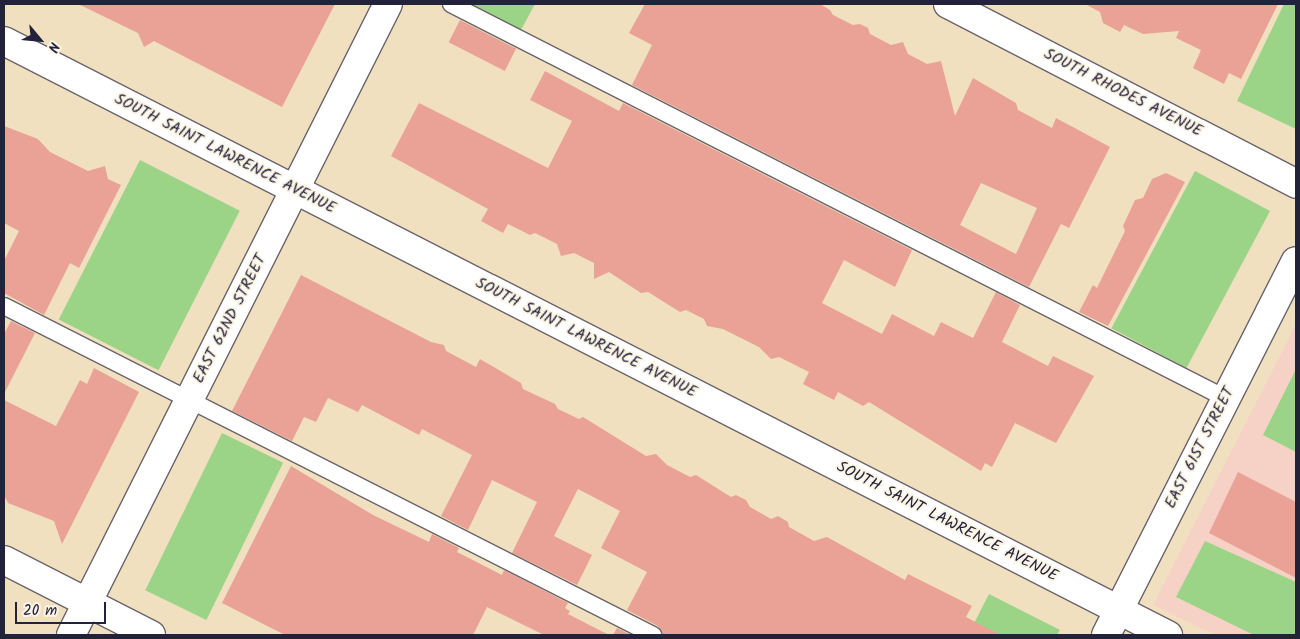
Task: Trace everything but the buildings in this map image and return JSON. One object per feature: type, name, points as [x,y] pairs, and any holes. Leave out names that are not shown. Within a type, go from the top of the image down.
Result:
[{"type":"street","name":"EAST 62ND STREET","points":[[72,635],[388,4]]},
{"type":"street","name":"SOUTH RHODES AVENUE","points":[[948,4],[1296,184]]},
{"type":"street","name":"SOUTH SAINT LAWRENCE AVENUE","points":[[4,42],[1168,635]]},
{"type":"street","name":"EAST 61ST STREET","points":[[1106,635],[1296,261]]},
{"type":"street","points":[[4,560],[151,635]]},
{"type":"lane","points":[[451,4],[1225,398]]},
{"type":"lane","points":[[4,306],[653,635]]},
{"type":"shaded area","points":[[1296,324],[1296,635],[1215,635],[1153,605]]},
{"type":"green space","points":[[470,4],[535,4],[521,30]]},
{"type":"green space","points":[[1284,4],[1296,4],[1296,129],[1237,101]]},
{"type":"green space","points":[[140,160],[240,211],[159,370],[59,319]]},
{"type":"green space","points":[[1195,171],[1270,211],[1186,368],[1111,328]]},
{"type":"green space","points":[[1296,369],[1296,452],[1263,435]]},
{"type":"green space","points":[[222,433],[283,463],[206,620],[145,590]]},
{"type":"green space","points":[[1205,541],[1296,582],[1296,635],[1254,635],[1176,597]]},
{"type":"green space","points":[[989,594],[1060,630],[1057,635],[968,635]]}]
